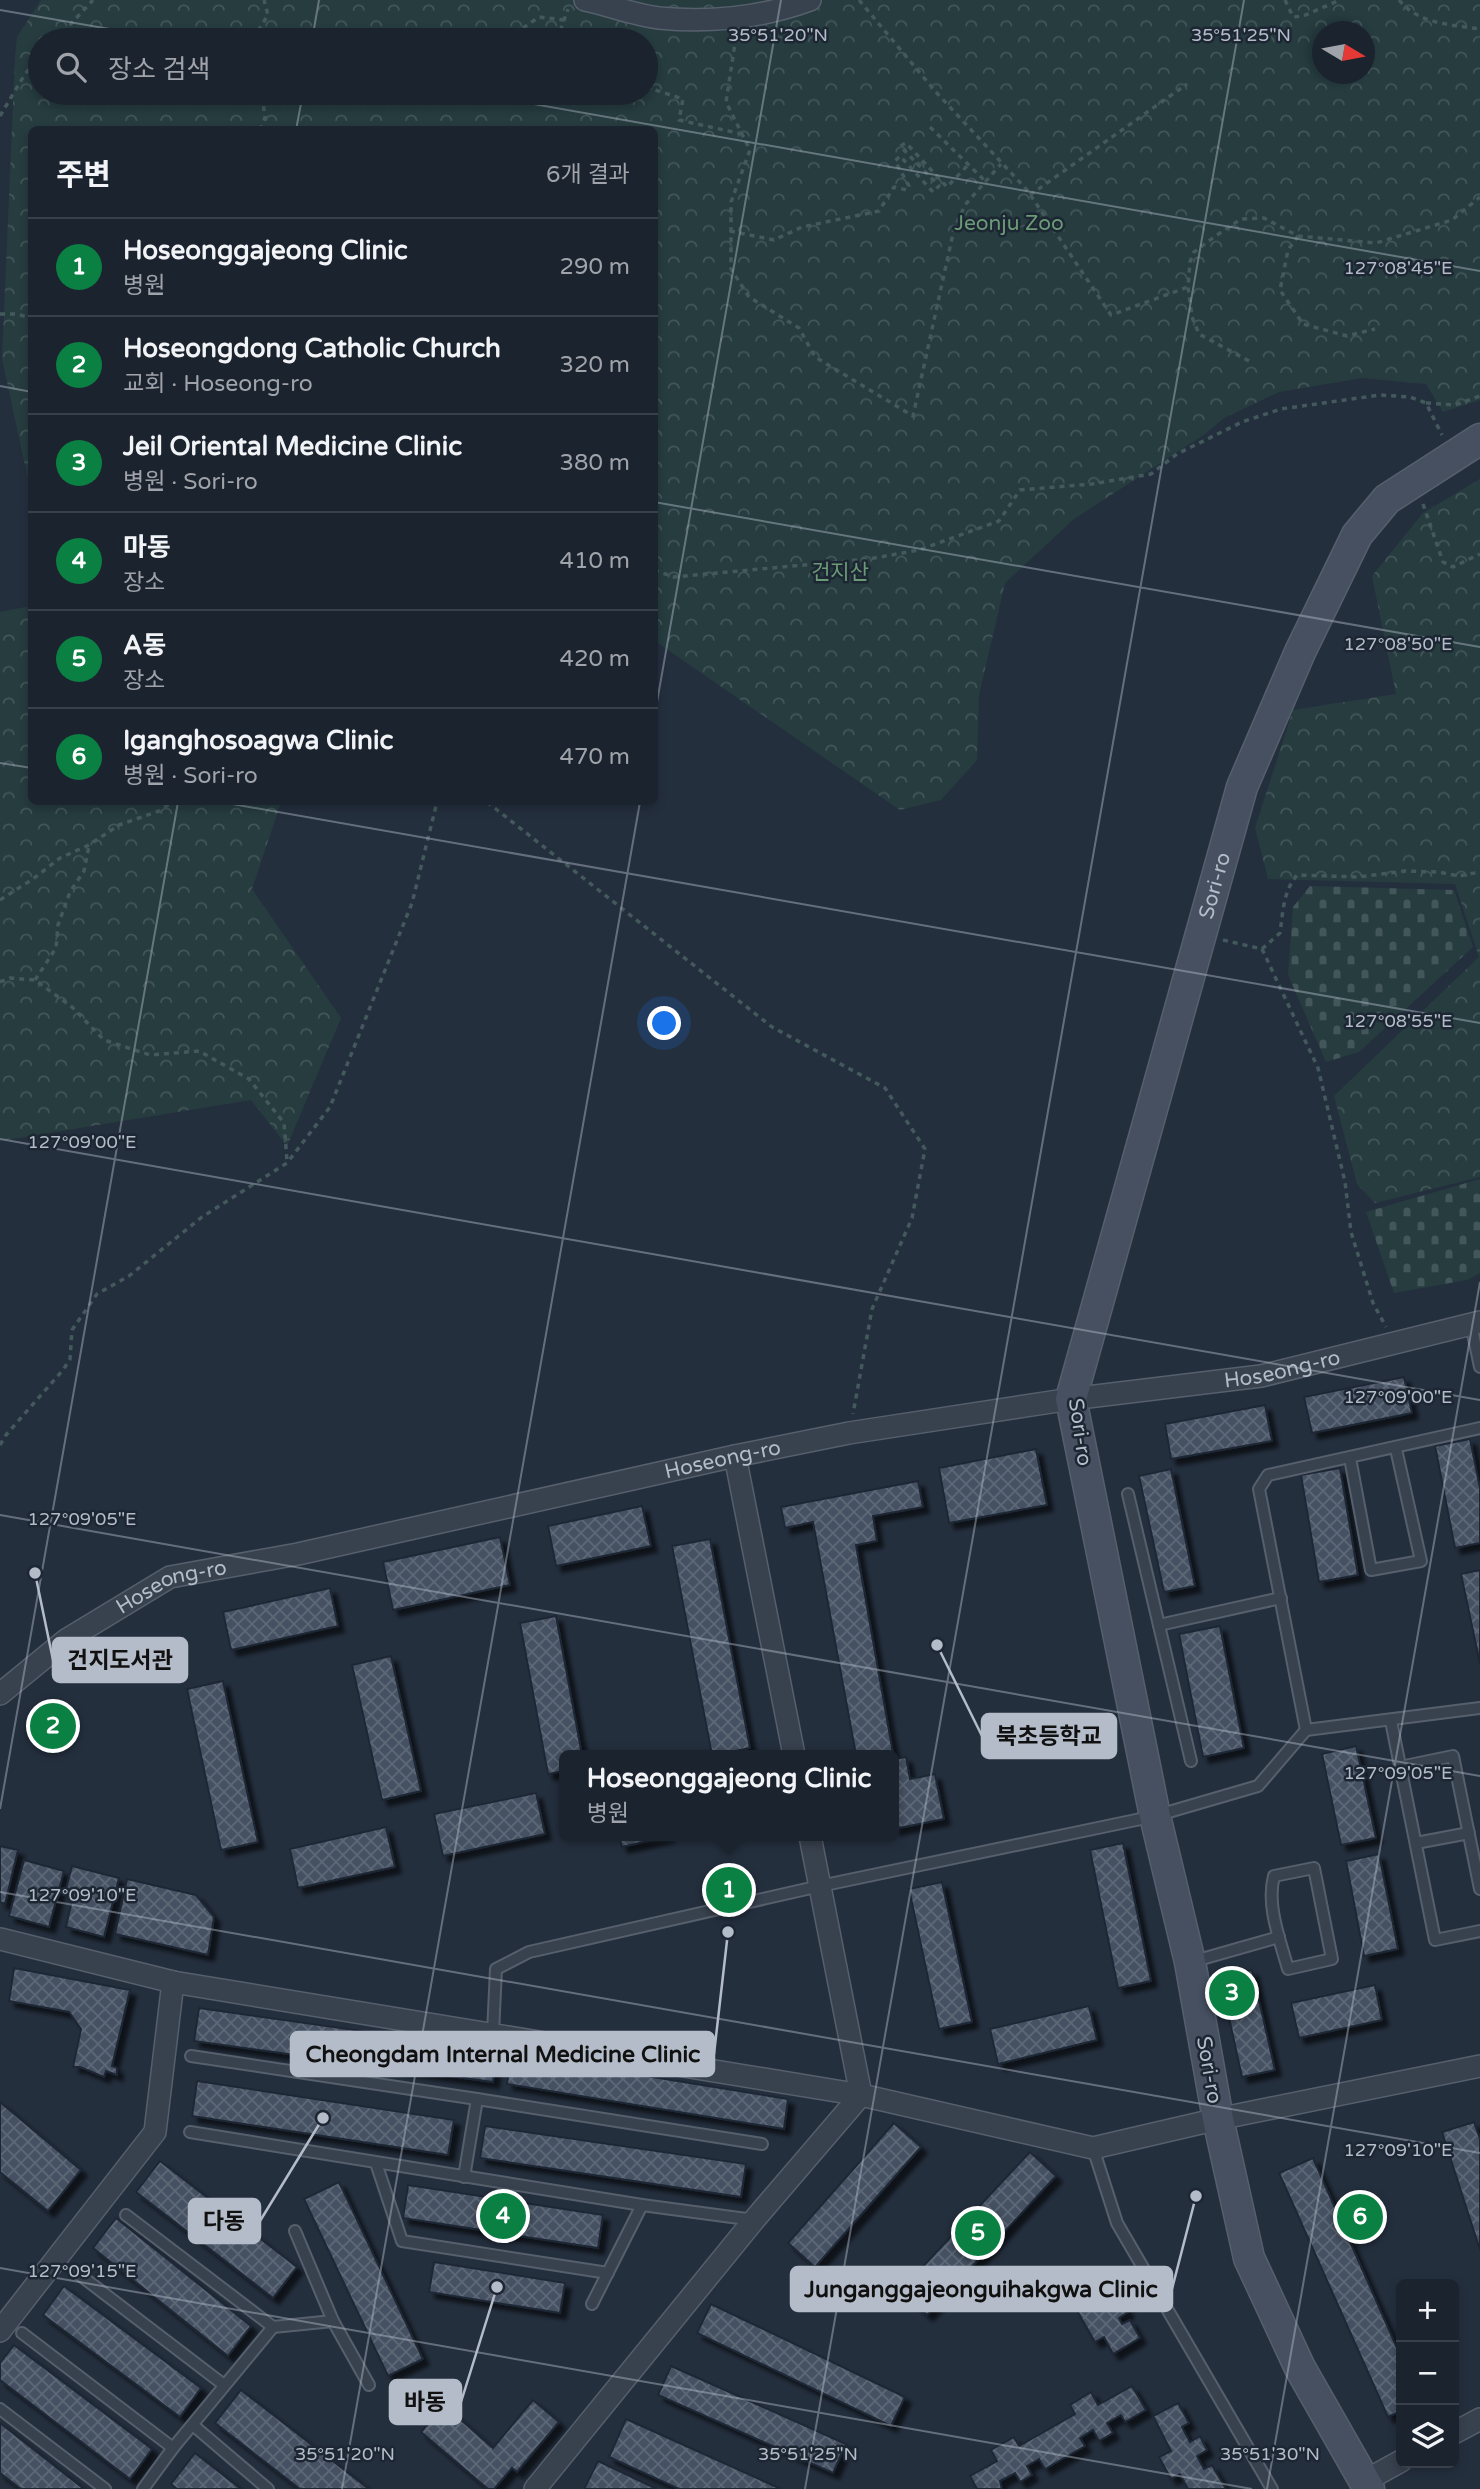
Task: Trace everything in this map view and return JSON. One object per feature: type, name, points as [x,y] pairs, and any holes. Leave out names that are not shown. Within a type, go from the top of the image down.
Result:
[{"type":"street","points":[[585,0],[658,18],[738,19],[767,14],[810,0]]},
{"type":"street","name":"Sori-ro","points":[[1367,2485],[1300,2368],[1249,2258],[1218,2119],[1190,1962],[1155,1816],[1071,1399],[1242,787],[1300,652],[1357,535],[1387,499],[1480,439]]},
{"type":"street","name":"Hoseong-ro","points":[[0,1694],[66,1640],[170,1577],[298,1554],[849,1433],[1071,1399],[1261,1376],[1475,1323]]},
{"type":"street","points":[[735,1456],[793,1750]]},
{"type":"street","points":[[811,1841],[861,2095]]},
{"type":"street","points":[[0,1940],[173,1982],[861,2095],[1093,2148],[1218,2119],[1480,2066]]},
{"type":"street","points":[[0,2332],[155,2132],[173,1982]]},
{"type":"street","points":[[536,2489],[754,2220],[861,2095]]},
{"type":"street","points":[[1459,2430],[1480,2420]]},
{"type":"street","points":[[1367,2485],[1396,2465]]},
{"type":"lane","points":[[1475,1323],[1480,1367]]},
{"type":"lane","points":[[1306,1730],[1259,1489],[1268,1475],[1480,1428]]},
{"type":"lane","points":[[1350,1458],[1371,1570],[1421,1561],[1396,1448]]},
{"type":"lane","points":[[1128,1494],[1191,1761]]},
{"type":"lane","points":[[1159,1625],[1282,1598]]},
{"type":"lane","points":[[493,2033],[495,1969],[529,1952],[820,1886],[1155,1816],[1258,1786],[1306,1730],[1480,1708]]},
{"type":"lane","points":[[1391,1721],[1435,1940],[1480,1931]]},
{"type":"lane","points":[[1401,1767],[1453,1756],[1480,1889]]},
{"type":"lane","points":[[1416,1843],[1469,1833]]},
{"type":"lane","points":[[1314,1868],[1332,1959],[1288,1969],[1279,1937],[1270,1890],[1274,1876],[1314,1868]]},
{"type":"lane","points":[[1190,1962],[1279,1937]]},
{"type":"lane","points":[[191,2056],[762,2144]]},
{"type":"lane","points":[[464,2177],[477,2099]]},
{"type":"lane","points":[[190,2132],[642,2205],[754,2220]]},
{"type":"lane","points":[[1093,2148],[1117,2223],[1272,2489]]},
{"type":"lane","points":[[376,2163],[402,2241],[608,2273]]},
{"type":"lane","points":[[592,2304],[642,2205]]},
{"type":"lane","points":[[126,2215],[273,2327]]},
{"type":"lane","points":[[295,2231],[333,2320],[369,2385]]},
{"type":"lane","points":[[76,2272],[224,2385]]},
{"type":"lane","points":[[143,2489],[173,2448],[194,2426],[224,2385],[273,2327],[333,2320]]},
{"type":"lane","points":[[22,2333],[173,2448]]},
{"type":"lane","points":[[0,2409],[105,2489]]},
{"type":"lane","points":[[194,2426],[268,2489]]},
{"type":"path","points":[[67,28],[93,0]]},
{"type":"path","points":[[260,28],[268,15],[264,0]]},
{"type":"path","points":[[561,28],[571,0]]},
{"type":"path","points":[[859,0],[935,91],[1030,195],[1111,315],[1188,287]]},
{"type":"path","points":[[1285,0],[1293,17],[1303,16],[1340,0]]},
{"type":"path","points":[[1399,0],[1433,22],[1480,29]]},
{"type":"path","points":[[523,28],[539,16],[564,20]]},
{"type":"path","points":[[738,19],[726,102],[750,150],[730,202],[731,269],[749,297],[799,327],[815,357],[913,416],[954,229],[965,205],[1001,164]]},
{"type":"path","points":[[0,116],[28,71]]},
{"type":"path","points":[[1030,195],[1187,84]]},
{"type":"path","points":[[658,91],[684,99],[679,120],[742,134]]},
{"type":"path","points":[[262,126],[265,118],[263,105]]},
{"type":"path","points":[[930,127],[986,182]]},
{"type":"path","points":[[730,231],[774,240],[802,227],[879,211],[894,187],[907,190],[909,186],[895,161],[900,156],[933,192],[939,186],[900,146],[906,143],[947,187],[968,164]]},
{"type":"path","points":[[1248,361],[1199,334],[1192,317],[1188,287],[1190,262],[1194,252],[1241,219],[1264,218],[1298,236],[1376,243],[1452,220],[1480,197]]},
{"type":"path","points":[[1298,236],[1288,250],[1280,290],[1303,324],[1348,336],[1375,329]]},
{"type":"path","points":[[0,314],[28,317]]},
{"type":"path","points":[[658,571],[674,577],[869,559],[919,550],[999,521],[1020,489],[1092,484],[1151,474],[1177,454],[1242,422],[1281,409],[1380,395],[1455,405],[1480,397]]},
{"type":"path","points":[[1426,403],[1447,444]]},
{"type":"path","points":[[1415,480],[1443,562],[1453,567],[1480,554]]},
{"type":"path","points":[[0,900],[60,858],[89,845],[119,825],[159,811],[168,805]]},
{"type":"path","points":[[0,1445],[64,1370],[70,1359],[72,1330],[97,1294],[129,1276],[202,1217],[287,1163],[330,1107],[412,903],[437,805]]},
{"type":"path","points":[[490,805],[772,1027],[885,1088],[925,1149],[912,1218],[872,1309],[849,1433]]},
{"type":"path","points":[[35,980],[56,948],[58,925],[69,892],[83,871],[89,845]]},
{"type":"path","points":[[1262,949],[1280,933],[1284,902],[1289,886],[1297,875],[1358,877],[1405,871],[1459,876],[1480,872]]},
{"type":"path","points":[[1201,930],[1220,939],[1262,949]]},
{"type":"path","points":[[1262,949],[1318,1068],[1345,1182],[1351,1232],[1373,1303],[1396,1343]]},
{"type":"path","points":[[0,982],[10,978],[35,980],[72,1007],[104,1040],[150,1055],[199,1051],[249,1079],[284,1124],[287,1163]]},
{"type":"green space","name":"Jeonju Zoo","points":[[41,0],[1480,0],[1480,400],[1443,412],[1426,384],[1362,378],[1279,392],[1224,418],[1205,434],[1074,519],[1005,583],[979,695],[977,760],[941,800],[900,810],[658,643],[658,126],[28,126],[28,479],[2,359],[17,37]]},
{"type":"green space","points":[[1480,479],[1480,1177],[1375,1203],[1357,1184],[1334,1096],[1479,957],[1455,884],[1268,879],[1255,828],[1293,710],[1396,694],[1372,576],[1423,513]]},
{"type":"green space","points":[[28,607],[28,805],[280,805],[252,889],[341,1018],[287,1146],[251,1100],[0,1141],[0,612]]},
{"type":"green space","points":[[1310,886],[1454,890],[1473,947],[1359,1052],[1326,1062],[1288,975],[1293,907]]},
{"type":"green space","points":[[1480,1179],[1480,1273],[1467,1280],[1394,1293],[1366,1212]]},
{"type":"building","points":[[1404,1377],[1412,1413],[1312,1433],[1304,1397]]},
{"type":"building","points":[[1265,1405],[1272,1441],[1171,1459],[1165,1424]]},
{"type":"building","points":[[1470,1439],[1480,1488],[1480,1543],[1455,1548],[1435,1446]]},
{"type":"building","points":[[1036,1449],[1047,1505],[949,1523],[939,1468]]},
{"type":"building","points":[[1340,1468],[1358,1575],[1319,1582],[1301,1475]]},
{"type":"building","points":[[1171,1469],[1195,1586],[1164,1592],[1139,1476]]},
{"type":"building","points":[[918,1481],[923,1507],[873,1516],[877,1541],[856,1545],[892,1750],[855,1750],[813,1522],[785,1528],[781,1507]]},
{"type":"building","points":[[642,1506],[651,1546],[556,1566],[548,1526]]},
{"type":"building","points":[[500,1537],[510,1585],[393,1610],[383,1562]]},
{"type":"building","points":[[710,1539],[750,1748],[711,1750],[672,1546]]},
{"type":"building","points":[[1480,1570],[1480,1664],[1461,1574]]},
{"type":"building","points":[[330,1588],[338,1626],[231,1650],[223,1612]]},
{"type":"building","points":[[556,1616],[581,1750],[559,1750],[559,1772],[548,1774],[520,1623]]},
{"type":"building","points":[[1220,1626],[1244,1748],[1203,1757],[1179,1634]]},
{"type":"building","points":[[391,1656],[421,1791],[382,1800],[352,1665]]},
{"type":"building","points":[[223,1681],[258,1842],[221,1850],[187,1689]]},
{"type":"building","points":[[1356,1746],[1376,1838],[1341,1845],[1322,1754]]},
{"type":"building","points":[[906,1757],[910,1779],[935,1774],[944,1819],[899,1828],[899,1758]]},
{"type":"building","points":[[536,1793],[545,1834],[443,1856],[434,1814]]},
{"type":"building","points":[[386,1827],[395,1867],[298,1888],[290,1849]]},
{"type":"building","points":[[620,1841],[648,1841],[622,1847]]},
{"type":"building","points":[[1123,1843],[1151,1981],[1118,1988],[1090,1850]]},
{"type":"building","points":[[0,1846],[18,1850],[5,1904],[0,1902]]},
{"type":"building","points":[[1379,1854],[1398,1949],[1364,1956],[1346,1861]]},
{"type":"building","points":[[24,1860],[64,1871],[49,1927],[9,1916]]},
{"type":"building","points":[[72,1866],[119,1878],[104,1937],[66,1927],[74,1891],[66,1889]]},
{"type":"building","points":[[127,1879],[196,1895],[214,1917],[208,1955],[115,1934]]},
{"type":"building","points":[[942,1882],[972,2022],[939,2029],[909,1889]]},
{"type":"building","points":[[14,1968],[130,1990],[112,2066],[117,2068],[117,2075],[106,2071],[104,2077],[80,2067],[73,2067],[81,2029],[69,2012],[9,2001]]},
{"type":"building","points":[[1252,1970],[1275,2070],[1242,2077],[1220,1977]]},
{"type":"building","points":[[1375,1985],[1382,2020],[1299,2038],[1291,2003]]},
{"type":"building","points":[[1089,2006],[1097,2040],[998,2064],[990,2029]]},
{"type":"building","points":[[199,2008],[497,2050],[493,2082],[194,2041]]},
{"type":"building","points":[[511,2054],[788,2099],[784,2129],[507,2084]]},
{"type":"building","points":[[197,2081],[454,2120],[448,2155],[192,2116]]},
{"type":"building","points":[[0,2102],[81,2170],[48,2211],[0,2172]]},
{"type":"building","points":[[1474,2122],[1480,2139],[1480,2250],[1442,2132]]},
{"type":"building","points":[[894,2123],[921,2147],[815,2267],[788,2243]]},
{"type":"building","points":[[485,2126],[746,2164],[741,2197],[480,2158]]},
{"type":"building","points":[[1030,2152],[1056,2176],[927,2315],[901,2290]]},
{"type":"building","points":[[1313,2158],[1396,2346],[1396,2413],[1388,2417],[1279,2173]]},
{"type":"building","points":[[160,2161],[297,2267],[273,2298],[136,2192]]},
{"type":"building","points":[[339,2182],[423,2359],[388,2376],[304,2199]]},
{"type":"building","points":[[408,2185],[603,2215],[598,2248],[403,2218]]},
{"type":"building","points":[[116,2218],[251,2326],[228,2356],[93,2248]]},
{"type":"building","points":[[434,2262],[565,2283],[560,2313],[429,2292]]},
{"type":"building","points":[[1100,2271],[1109,2287],[1102,2292],[1107,2301],[1117,2294],[1128,2312],[1119,2318],[1122,2324],[1130,2320],[1140,2338],[1113,2354],[1104,2337],[1095,2342],[1076,2309],[1086,2303],[1076,2286]]},
{"type":"building","points":[[64,2286],[201,2388],[180,2417],[43,2315]]},
{"type":"building","points":[[711,2304],[905,2397],[891,2426],[697,2333]]},
{"type":"building","points":[[14,2345],[152,2449],[130,2479],[0,2380],[0,2363]]},
{"type":"building","points":[[671,2366],[846,2444],[833,2473],[658,2395]]},
{"type":"building","points":[[1132,2386],[1146,2410],[1125,2422],[1121,2415],[1107,2423],[1113,2433],[1099,2441],[1093,2430],[1080,2438],[1085,2446],[1045,2469],[1039,2459],[1027,2466],[1032,2475],[1020,2482],[1015,2473],[1000,2481],[1002,2489],[977,2489],[970,2476],[997,2461],[991,2450],[1014,2437],[1019,2446],[1075,2414],[1070,2405],[1091,2392],[1098,2405]]},
{"type":"building","points":[[241,2390],[369,2489],[300,2489],[215,2423]]},
{"type":"building","points":[[533,2400],[559,2422],[517,2472],[512,2468],[494,2489],[488,2489],[421,2432],[444,2405],[493,2448]]},
{"type":"building","points":[[1178,2403],[1189,2423],[1182,2427],[1190,2442],[1200,2436],[1207,2450],[1197,2456],[1204,2469],[1212,2465],[1226,2489],[1188,2489],[1180,2474],[1171,2479],[1159,2457],[1171,2451],[1153,2416]]},
{"type":"building","points":[[626,2419],[781,2489],[679,2489],[609,2457]]},
{"type":"building","points":[[0,2423],[84,2489],[21,2489],[0,2473]]},
{"type":"building","points":[[195,2453],[241,2489],[177,2489],[171,2484]]},
{"type":"building","points":[[598,2461],[657,2489],[584,2489]]},
{"type":"place","name":"건지도서관","points":[[35,1573]]},
{"type":"place","name":"북초등학교","points":[[937,1645]]},
{"type":"place","name":"Hoseongdong Catholic Church","points":[[53,1726]]},
{"type":"place","name":"Hoseonggajeong Clinic","points":[[729,1890]]},
{"type":"place","name":"Cheongdam Internal Medicine Clinic","points":[[728,1932]]},
{"type":"place","name":"Jeil Oriental Medicine Clinic","points":[[1232,1993]]},
{"type":"place","name":"다동","points":[[323,2118]]},
{"type":"place","name":"Junganggajeonguihakgwa Clinic","points":[[1196,2196]]},
{"type":"place","name":"마동","points":[[503,2216]]},
{"type":"place","name":"Iganghosoagwa Clinic","points":[[1360,2217]]},
{"type":"place","name":"A동","points":[[978,2233]]},
{"type":"place","name":"바동","points":[[497,2287]]},
{"type":"park label","name":"건지산","points":[[840,572]]}]
